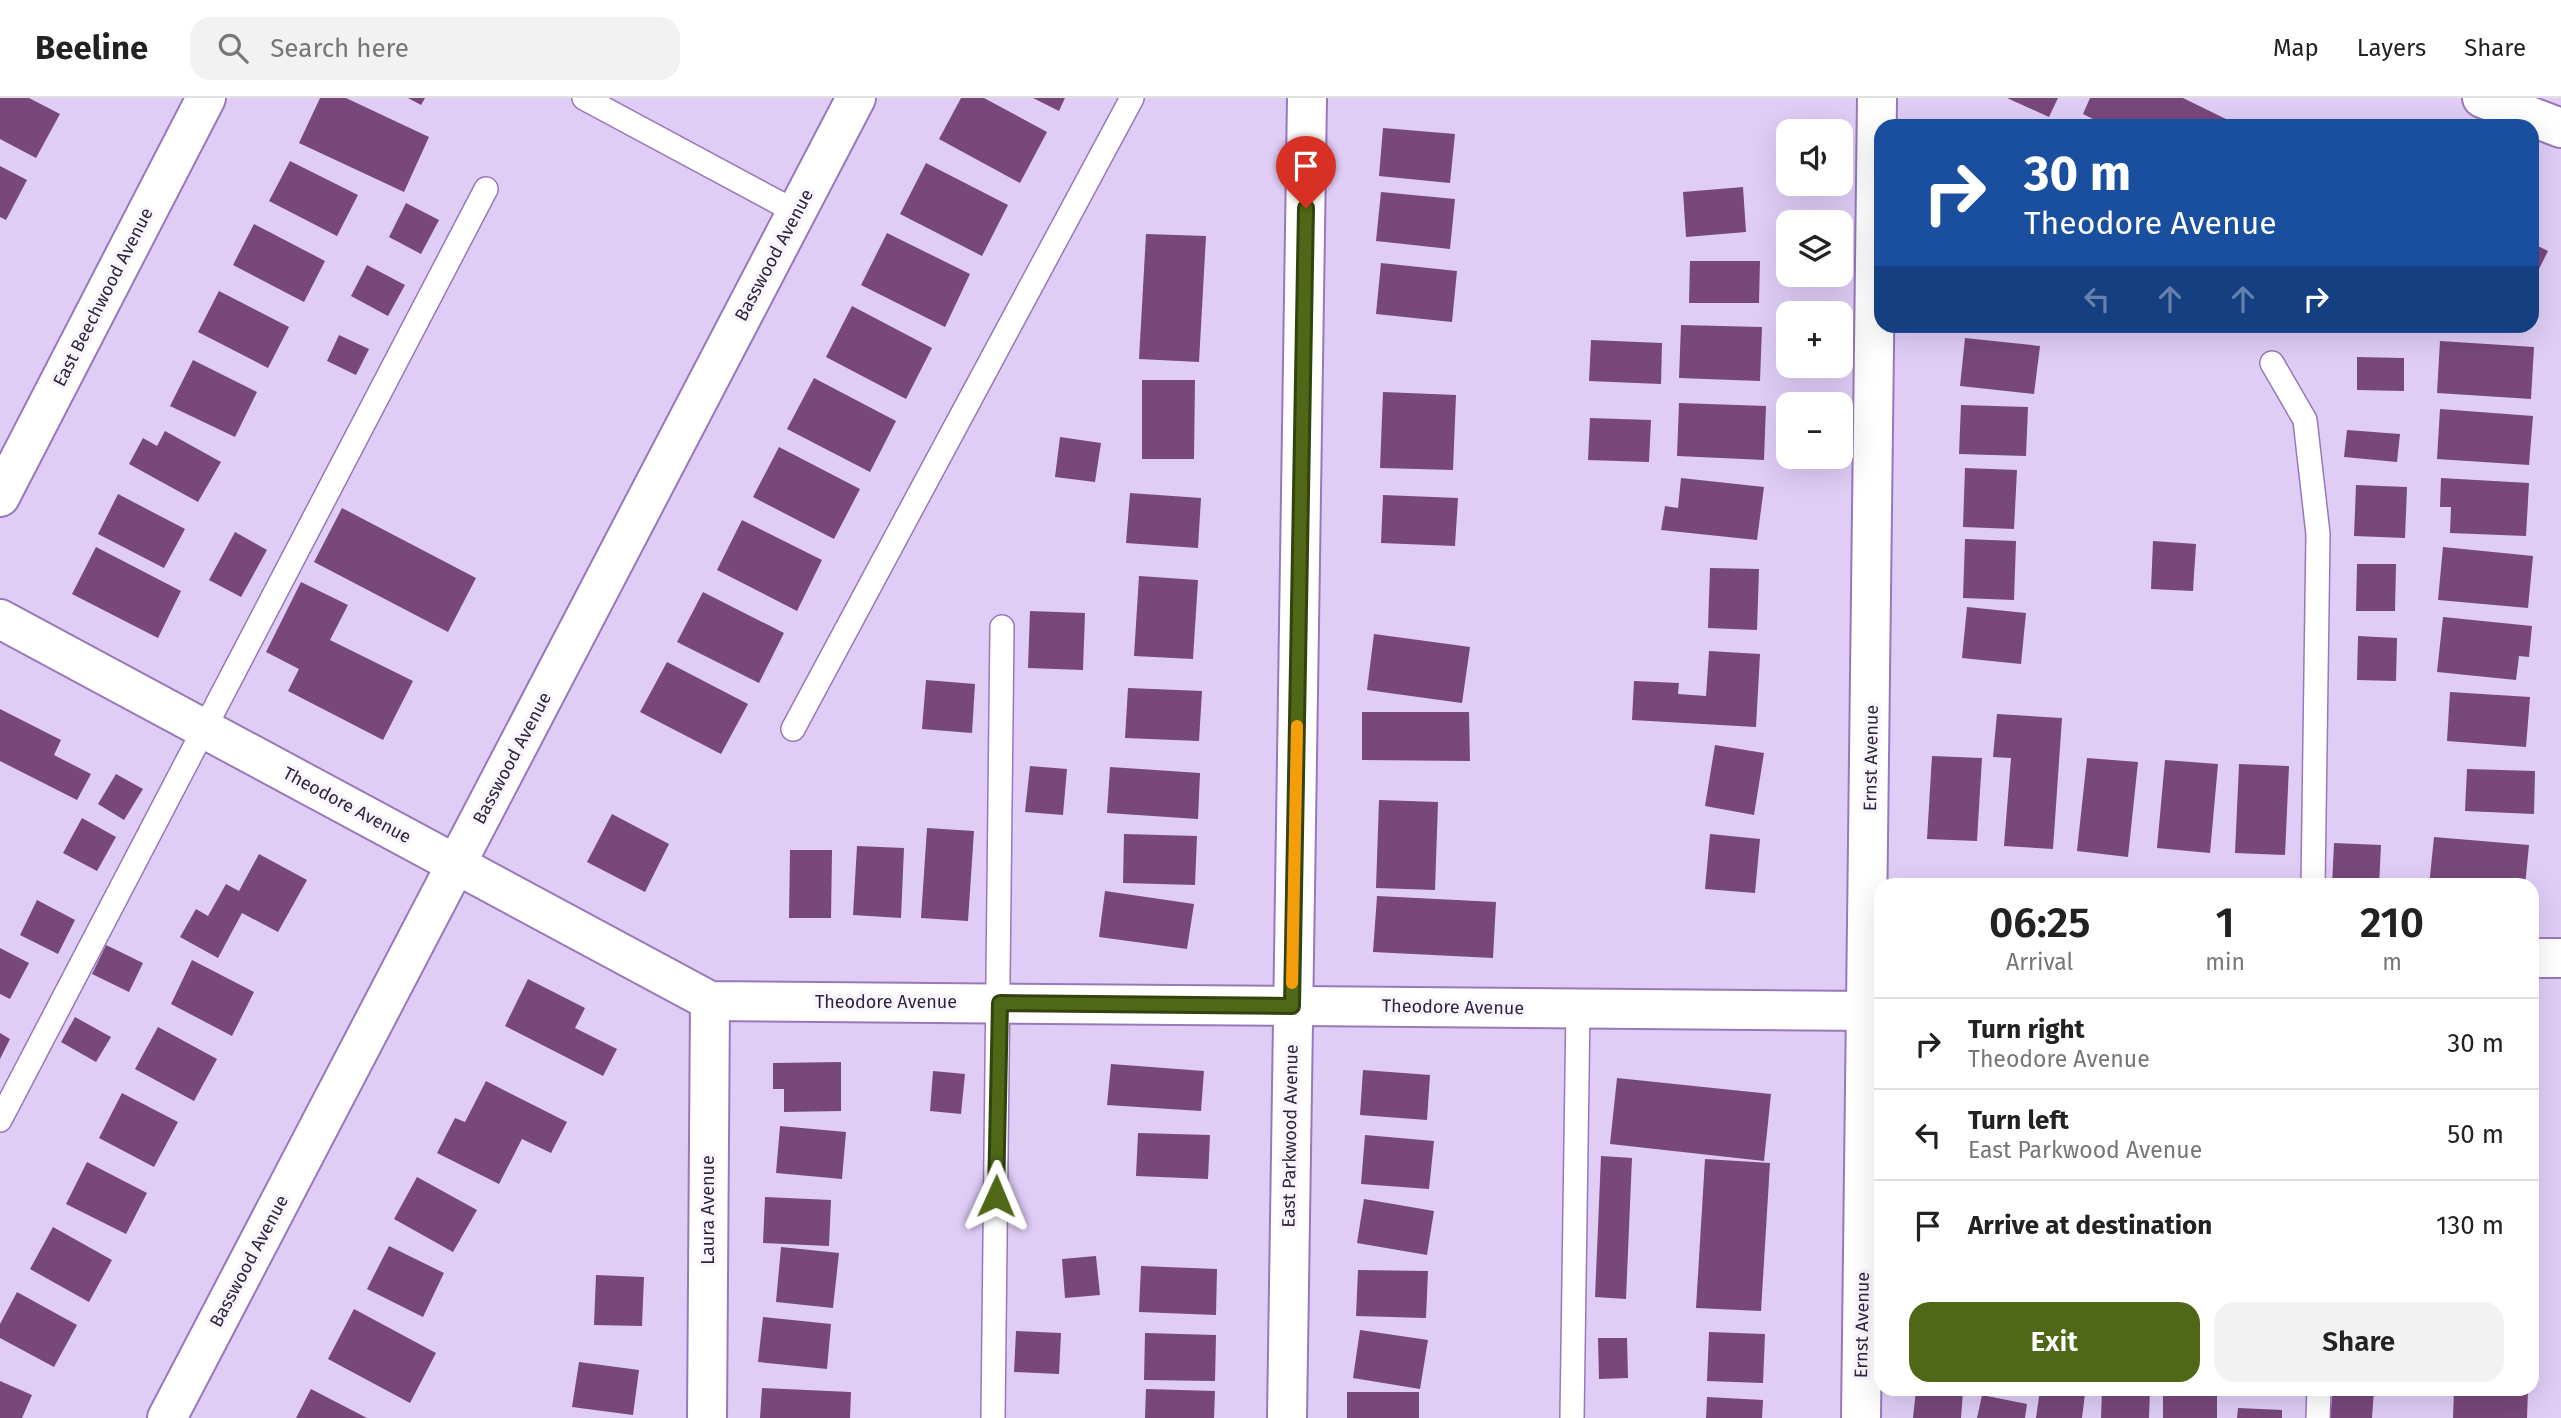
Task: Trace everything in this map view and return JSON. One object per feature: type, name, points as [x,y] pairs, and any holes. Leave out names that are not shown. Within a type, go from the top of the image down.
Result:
[{"type":"street","name":"East Beechwood Avenue","points":[[0,497],[206,98]]},
{"type":"street","name":"Basswood Avenue","points":[[167,1418],[856,98]]},
{"type":"street","name":"East Parkwood Avenue","points":[[1287,1418],[1307,98]]},
{"type":"street","name":"Ernst Avenue","points":[[1877,98],[1877,119]]},
{"type":"street","points":[[2482,98],[2537,119]]},
{"type":"street","points":[[2539,120],[2561,128]]},
{"type":"street","name":"Ernst Avenue","points":[[1875,878],[1876,333]]},
{"type":"street","name":"Theodore Avenue","points":[[0,619],[710,1001],[1868,1011]]},
{"type":"street","name":"Ernst Avenue","points":[[1861,1418],[1872,1221],[1868,1011],[1874,957]]},
{"type":"street","points":[[2539,958],[2561,958]]},
{"type":"street","name":"Laura Avenue","points":[[707,1418],[710,1001]]},
{"type":"lane","points":[[584,98],[796,212]]},
{"type":"lane","points":[[793,729],[1132,98]]},
{"type":"lane","points":[[0,1120],[206,730],[486,189]]},
{"type":"lane","points":[[2272,363],[2305,420],[2318,534],[2313,878]]},
{"type":"lane","points":[[993,1418],[1000,1003],[1002,627]]},
{"type":"lane","points":[[1572,1418],[1578,1008]]},
{"type":"lane","points":[[2318,1418],[2319,1396]]},
{"type":"building","points":[[0,98],[29,98],[60,114],[36,158],[0,139]]},
{"type":"building","points":[[320,98],[346,98],[429,137],[404,192],[299,143]]},
{"type":"building","points":[[408,98],[425,98],[421,105]]},
{"type":"building","points":[[961,98],[984,98],[1047,132],[1020,183],[939,139]]},
{"type":"building","points":[[1033,98],[1065,98],[1059,111]]},
{"type":"building","points":[[2007,98],[2058,98],[2049,117]]},
{"type":"building","points":[[2090,98],[2183,98],[2226,119],[2093,119],[2083,114]]},
{"type":"building","points":[[1383,128],[1455,134],[1450,183],[1379,176]]},
{"type":"building","points":[[290,161],[358,195],[337,236],[269,201]]},
{"type":"building","points":[[926,163],[1008,205],[982,256],[900,214]]},
{"type":"building","points":[[0,166],[27,180],[6,220],[0,217]]},
{"type":"building","points":[[1743,187],[1746,232],[1686,237],[1683,192]]},
{"type":"building","points":[[1381,192],[1455,199],[1450,249],[1376,241]]},
{"type":"building","points":[[406,203],[439,220],[421,254],[389,237]]},
{"type":"building","points":[[254,224],[325,261],[304,302],[233,265]]},
{"type":"building","points":[[887,233],[970,274],[945,327],[861,285]]},
{"type":"building","points":[[1146,234],[1206,236],[1199,362],[1139,359]]},
{"type":"building","points":[[2539,246],[2548,251],[2539,269]]},
{"type":"building","points":[[1690,261],[1760,261],[1759,303],[1689,303]]},
{"type":"building","points":[[1381,263],[1457,271],[1452,322],[1376,314]]},
{"type":"building","points":[[367,265],[405,285],[388,316],[351,296]]},
{"type":"building","points":[[219,291],[289,327],[268,368],[198,332]]},
{"type":"building","points":[[852,306],[932,348],[906,399],[826,357]]},
{"type":"building","points":[[1681,325],[1762,327],[1760,381],[1679,378]]},
{"type":"building","points":[[339,335],[369,349],[356,375],[327,361]]},
{"type":"building","points":[[1965,338],[2040,346],[2034,394],[1960,386]]},
{"type":"building","points":[[1591,340],[1662,343],[1661,384],[1589,381]]},
{"type":"building","points":[[2440,341],[2534,347],[2531,399],[2437,393]]},
{"type":"building","points":[[2357,357],[2404,358],[2404,391],[2357,390]]},
{"type":"building","points":[[193,360],[257,392],[235,437],[170,406]]},
{"type":"building","points":[[814,378],[896,421],[870,472],[787,429]]},
{"type":"building","points":[[1142,380],[1195,380],[1194,459],[1142,459]]},
{"type":"building","points":[[1383,392],[1456,395],[1453,470],[1380,468]]},
{"type":"building","points":[[1679,403],[1766,406],[1764,460],[1677,456]]},
{"type":"building","points":[[1961,405],[2028,407],[2026,456],[1959,454]]},
{"type":"building","points":[[2440,409],[2533,416],[2529,465],[2437,459]]},
{"type":"building","points":[[1590,418],[1651,420],[1649,462],[1588,460]]},
{"type":"building","points":[[2347,430],[2400,434],[2397,462],[2344,457]]},
{"type":"building","points":[[165,431],[221,462],[198,502],[129,464],[143,438],[157,446]]},
{"type":"building","points":[[1060,437],[1101,443],[1095,482],[1055,477]]},
{"type":"building","points":[[779,447],[860,489],[834,539],[753,497]]},
{"type":"building","points":[[1965,468],[2017,470],[2014,529],[1963,527]]},
{"type":"building","points":[[1681,478],[1764,487],[1757,540],[1661,530],[1665,506],[1678,508]]},
{"type":"building","points":[[2441,478],[2529,483],[2526,536],[2450,533],[2451,507],[2440,507]]},
{"type":"building","points":[[2356,485],[2407,487],[2405,538],[2354,536]]},
{"type":"building","points":[[1130,493],[1201,498],[1198,548],[1126,543]]},
{"type":"building","points":[[118,494],[185,529],[164,568],[98,534]]},
{"type":"building","points":[[1383,495],[1458,498],[1455,546],[1381,543]]},
{"type":"building","points":[[342,508],[476,578],[448,632],[314,562]]},
{"type":"building","points":[[742,520],[822,560],[797,611],[717,570]]},
{"type":"building","points":[[235,532],[267,550],[241,597],[209,580]]},
{"type":"building","points":[[1965,539],[2016,541],[2014,600],[1963,598]]},
{"type":"building","points":[[2153,541],[2196,544],[2193,591],[2151,589]]},
{"type":"building","points":[[96,547],[181,591],[158,638],[72,594]]},
{"type":"building","points":[[2443,547],[2533,556],[2528,608],[2438,600]]},
{"type":"building","points":[[2357,564],[2396,564],[2395,611],[2356,611]]},
{"type":"building","points":[[1710,568],[1759,569],[1757,630],[1708,628]]},
{"type":"building","points":[[1139,576],[1198,580],[1193,659],[1134,656]]},
{"type":"building","points":[[301,582],[348,605],[330,640],[413,681],[383,740],[288,691],[299,669],[266,652]]},
{"type":"building","points":[[703,592],[784,633],[759,683],[677,642]]},
{"type":"building","points":[[1967,607],[2026,613],[2021,664],[1962,658]]},
{"type":"building","points":[[1030,611],[1085,613],[1083,670],[1028,668]]},
{"type":"building","points":[[2443,617],[2532,626],[2529,657],[2519,656],[2516,680],[2437,672]]},
{"type":"building","points":[[1374,634],[1470,647],[1462,703],[1367,690]]},
{"type":"building","points":[[2358,636],[2397,638],[2396,681],[2357,680]]},
{"type":"building","points":[[1709,651],[1760,654],[1756,727],[1632,720],[1634,681],[1679,683],[1678,694],[1706,696]]},
{"type":"building","points":[[667,662],[748,704],[721,754],[640,712]]},
{"type":"building","points":[[926,680],[975,684],[972,733],[922,729]]},
{"type":"building","points":[[1128,688],[1202,691],[1199,741],[1125,738]]},
{"type":"building","points":[[2450,692],[2530,697],[2526,747],[2447,741]]},
{"type":"building","points":[[0,709],[61,740],[54,755],[91,774],[77,800],[0,761]]},
{"type":"building","points":[[1362,712],[1469,712],[1470,761],[1362,760]]},
{"type":"building","points":[[1997,714],[2062,718],[2053,849],[2004,846],[2011,758],[1993,757]]},
{"type":"building","points":[[1715,745],[1764,753],[1754,815],[1705,806]]},
{"type":"building","points":[[1932,756],[1982,758],[1977,841],[1927,839]]},
{"type":"building","points":[[2087,758],[2138,762],[2128,857],[2077,851]]},
{"type":"building","points":[[2165,760],[2218,764],[2210,853],[2157,848]]},
{"type":"building","points":[[2239,764],[2289,766],[2285,855],[2235,853]]},
{"type":"building","points":[[1030,766],[1067,769],[1063,815],[1025,812]]},
{"type":"building","points":[[1110,767],[1200,773],[1198,819],[1107,813]]},
{"type":"building","points":[[2467,769],[2535,771],[2534,814],[2465,811]]},
{"type":"building","points":[[116,774],[143,789],[124,820],[98,804]]},
{"type":"building","points":[[1379,800],[1438,802],[1435,890],[1376,888]]},
{"type":"building","points":[[612,814],[669,844],[645,892],[587,862]]},
{"type":"building","points":[[82,818],[116,837],[97,871],[63,853]]},
{"type":"building","points":[[927,828],[974,831],[968,921],[921,918]]},
{"type":"building","points":[[1124,834],[1197,836],[1195,885],[1123,883]]},
{"type":"building","points":[[1710,834],[1760,839],[1755,893],[1705,889]]},
{"type":"building","points":[[2434,837],[2529,845],[2526,878],[2430,878]]},
{"type":"building","points":[[2334,843],[2381,845],[2379,878],[2332,878]]},
{"type":"building","points":[[857,846],[904,848],[901,918],[853,915]]},
{"type":"building","points":[[790,850],[832,850],[831,918],[789,918]]},
{"type":"building","points":[[259,854],[307,880],[278,932],[242,913],[218,958],[180,937],[196,909],[208,916],[226,884],[239,891]]},
{"type":"building","points":[[1105,891],[1194,904],[1187,949],[1099,937]]},
{"type":"building","points":[[1377,896],[1496,902],[1493,958],[1373,952]]},
{"type":"building","points":[[37,900],[75,920],[58,954],[20,935]]},
{"type":"building","points":[[106,945],[143,963],[129,992],[92,974]]},
{"type":"building","points":[[0,948],[29,963],[10,999],[0,994]]},
{"type":"building","points":[[192,960],[254,992],[232,1036],[171,1004]]},
{"type":"building","points":[[528,979],[585,1008],[575,1028],[617,1049],[603,1076],[505,1026]]},
{"type":"building","points":[[75,1017],[111,1037],[96,1062],[61,1042]]},
{"type":"building","points":[[158,1027],[217,1059],[194,1101],[135,1069]]},
{"type":"building","points":[[0,1033],[10,1039],[0,1059]]},
{"type":"building","points":[[841,1062],[841,1111],[784,1112],[784,1089],[773,1089],[773,1063]]},
{"type":"building","points":[[1111,1064],[1204,1071],[1201,1111],[1107,1105]]},
{"type":"building","points":[[1363,1070],[1430,1075],[1427,1120],[1360,1115]]},
{"type":"building","points":[[933,1071],[965,1074],[961,1114],[930,1111]]},
{"type":"building","points":[[1617,1078],[1771,1094],[1764,1161],[1610,1144]]},
{"type":"building","points":[[486,1081],[567,1122],[551,1153],[522,1139],[499,1184],[437,1153],[455,1118],[465,1122]]},
{"type":"building","points":[[122,1093],[178,1122],[154,1167],[99,1138]]},
{"type":"building","points":[[780,1126],[846,1132],[842,1179],[776,1173]]},
{"type":"building","points":[[1138,1133],[1210,1135],[1208,1179],[1136,1176]]},
{"type":"building","points":[[1365,1135],[1434,1141],[1429,1189],[1361,1184]]},
{"type":"building","points":[[1601,1156],[1632,1158],[1626,1299],[1595,1297]]},
{"type":"building","points":[[1705,1159],[1770,1163],[1761,1311],[1696,1308]]},
{"type":"building","points":[[87,1162],[147,1193],[126,1234],[66,1204]]},
{"type":"building","points":[[417,1177],[477,1210],[453,1252],[394,1219]]},
{"type":"building","points":[[765,1197],[831,1200],[829,1246],[763,1243]]},
{"type":"building","points":[[1364,1199],[1434,1211],[1427,1255],[1357,1243]]},
{"type":"building","points":[[53,1227],[112,1260],[89,1302],[30,1269]]},
{"type":"building","points":[[389,1246],[444,1273],[423,1317],[367,1289]]},
{"type":"building","points":[[781,1247],[839,1253],[833,1308],[776,1302]]},
{"type":"building","points":[[1096,1256],[1100,1295],[1065,1298],[1062,1259]]},
{"type":"building","points":[[1141,1266],[1217,1269],[1216,1315],[1139,1312]]},
{"type":"building","points":[[1358,1270],[1428,1271],[1426,1318],[1356,1316]]},
{"type":"building","points":[[596,1275],[644,1277],[642,1326],[594,1325]]},
{"type":"building","points":[[17,1292],[77,1325],[54,1367],[0,1338],[0,1324]]},
{"type":"building","points":[[354,1309],[436,1353],[410,1403],[328,1359]]},
{"type":"building","points":[[763,1317],[831,1324],[827,1369],[758,1362]]},
{"type":"building","points":[[1360,1330],[1428,1340],[1420,1389],[1353,1378]]},
{"type":"building","points":[[1016,1331],[1061,1333],[1059,1374],[1014,1372]]},
{"type":"building","points":[[1709,1332],[1765,1334],[1763,1383],[1707,1381]]},
{"type":"building","points":[[1145,1333],[1216,1335],[1215,1381],[1144,1380]]},
{"type":"building","points":[[1598,1338],[1627,1338],[1628,1378],[1599,1379]]},
{"type":"building","points":[[579,1362],[639,1370],[633,1415],[572,1407]]},
{"type":"building","points":[[0,1381],[32,1395],[22,1418],[0,1418]]},
{"type":"building","points":[[762,1388],[851,1392],[850,1418],[760,1418]]},
{"type":"building","points":[[311,1389],[367,1418],[296,1418]]},
{"type":"building","points":[[1146,1389],[1215,1391],[1214,1418],[1145,1418]]},
{"type":"building","points":[[1347,1392],[1419,1392],[1419,1418],[1347,1418]]},
{"type":"building","points":[[1915,1396],[1963,1396],[1961,1418],[1913,1418]]},
{"type":"building","points":[[1982,1396],[2027,1404],[2025,1418],[1977,1418]]},
{"type":"building","points":[[2039,1396],[2085,1396],[2082,1418],[2036,1418]]},
{"type":"building","points":[[2102,1396],[2150,1396],[2149,1418],[2101,1418]]},
{"type":"building","points":[[2163,1396],[2217,1396],[2217,1418],[2163,1418]]},
{"type":"building","points":[[2332,1396],[2374,1396],[2372,1418],[2330,1418]]},
{"type":"building","points":[[2454,1396],[2528,1396],[2527,1418],[2453,1418]]},
{"type":"building","points":[[1707,1397],[1763,1400],[1762,1418],[1706,1418]]},
{"type":"building","points":[[2238,1408],[2282,1410],[2282,1418],[2237,1418]]},
{"type":"slow traffic","points":[[1292,983],[1297,726]]},
{"type":"route","points":[[996,1196],[1000,1003],[1292,1006],[1306,208]]}]
